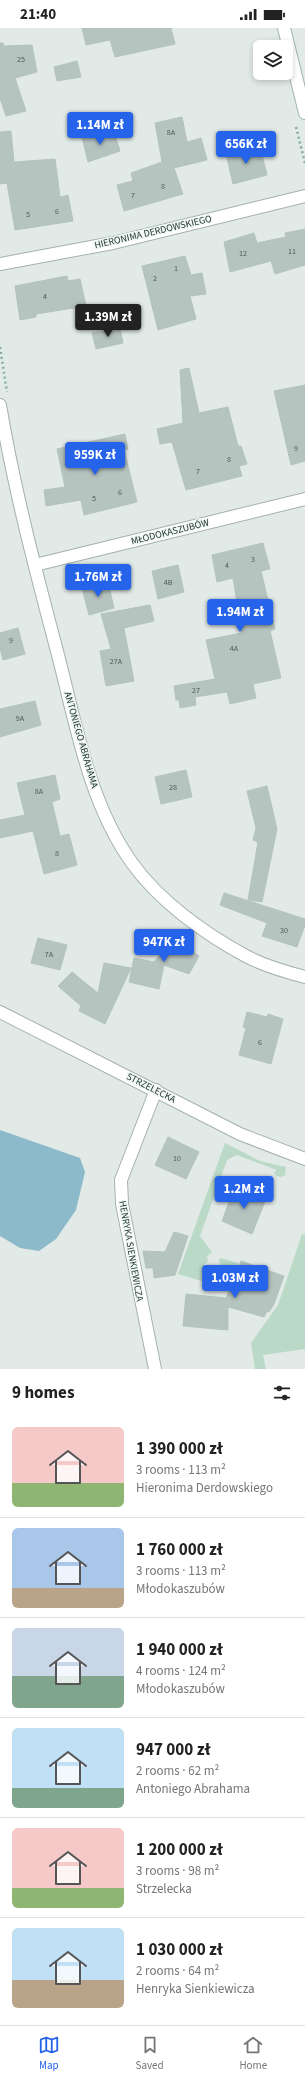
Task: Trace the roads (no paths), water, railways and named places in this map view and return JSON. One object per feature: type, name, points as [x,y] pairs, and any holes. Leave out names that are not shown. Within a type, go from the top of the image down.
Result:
[{"type":"street","points":[[284,28],[305,113]]},
{"type":"street","name":"HIERONIMA DERDOWSKIEGO","points":[[0,264],[112,243],[305,196]]},
{"type":"street","name":"ANTONIEGO ABRAHAMA","points":[[4,401],[9,463],[83,752],[103,812],[132,863],[167,901],[204,930],[247,957],[305,977]]},
{"type":"street","name":"MŁODOKASZUBÓW","points":[[35,565],[305,498]]},
{"type":"street","name":"STRZELECKA","points":[[0,1012],[240,1134],[305,1159]]},
{"type":"street","name":"HENRYKA SIENKIEWICZA","points":[[155,1369],[122,1204],[120,1180],[156,1090]]},
{"type":"water","points":[[0,1130],[80,1158],[85,1172],[76,1210],[56,1239],[39,1251],[20,1248],[0,1236]]}]
